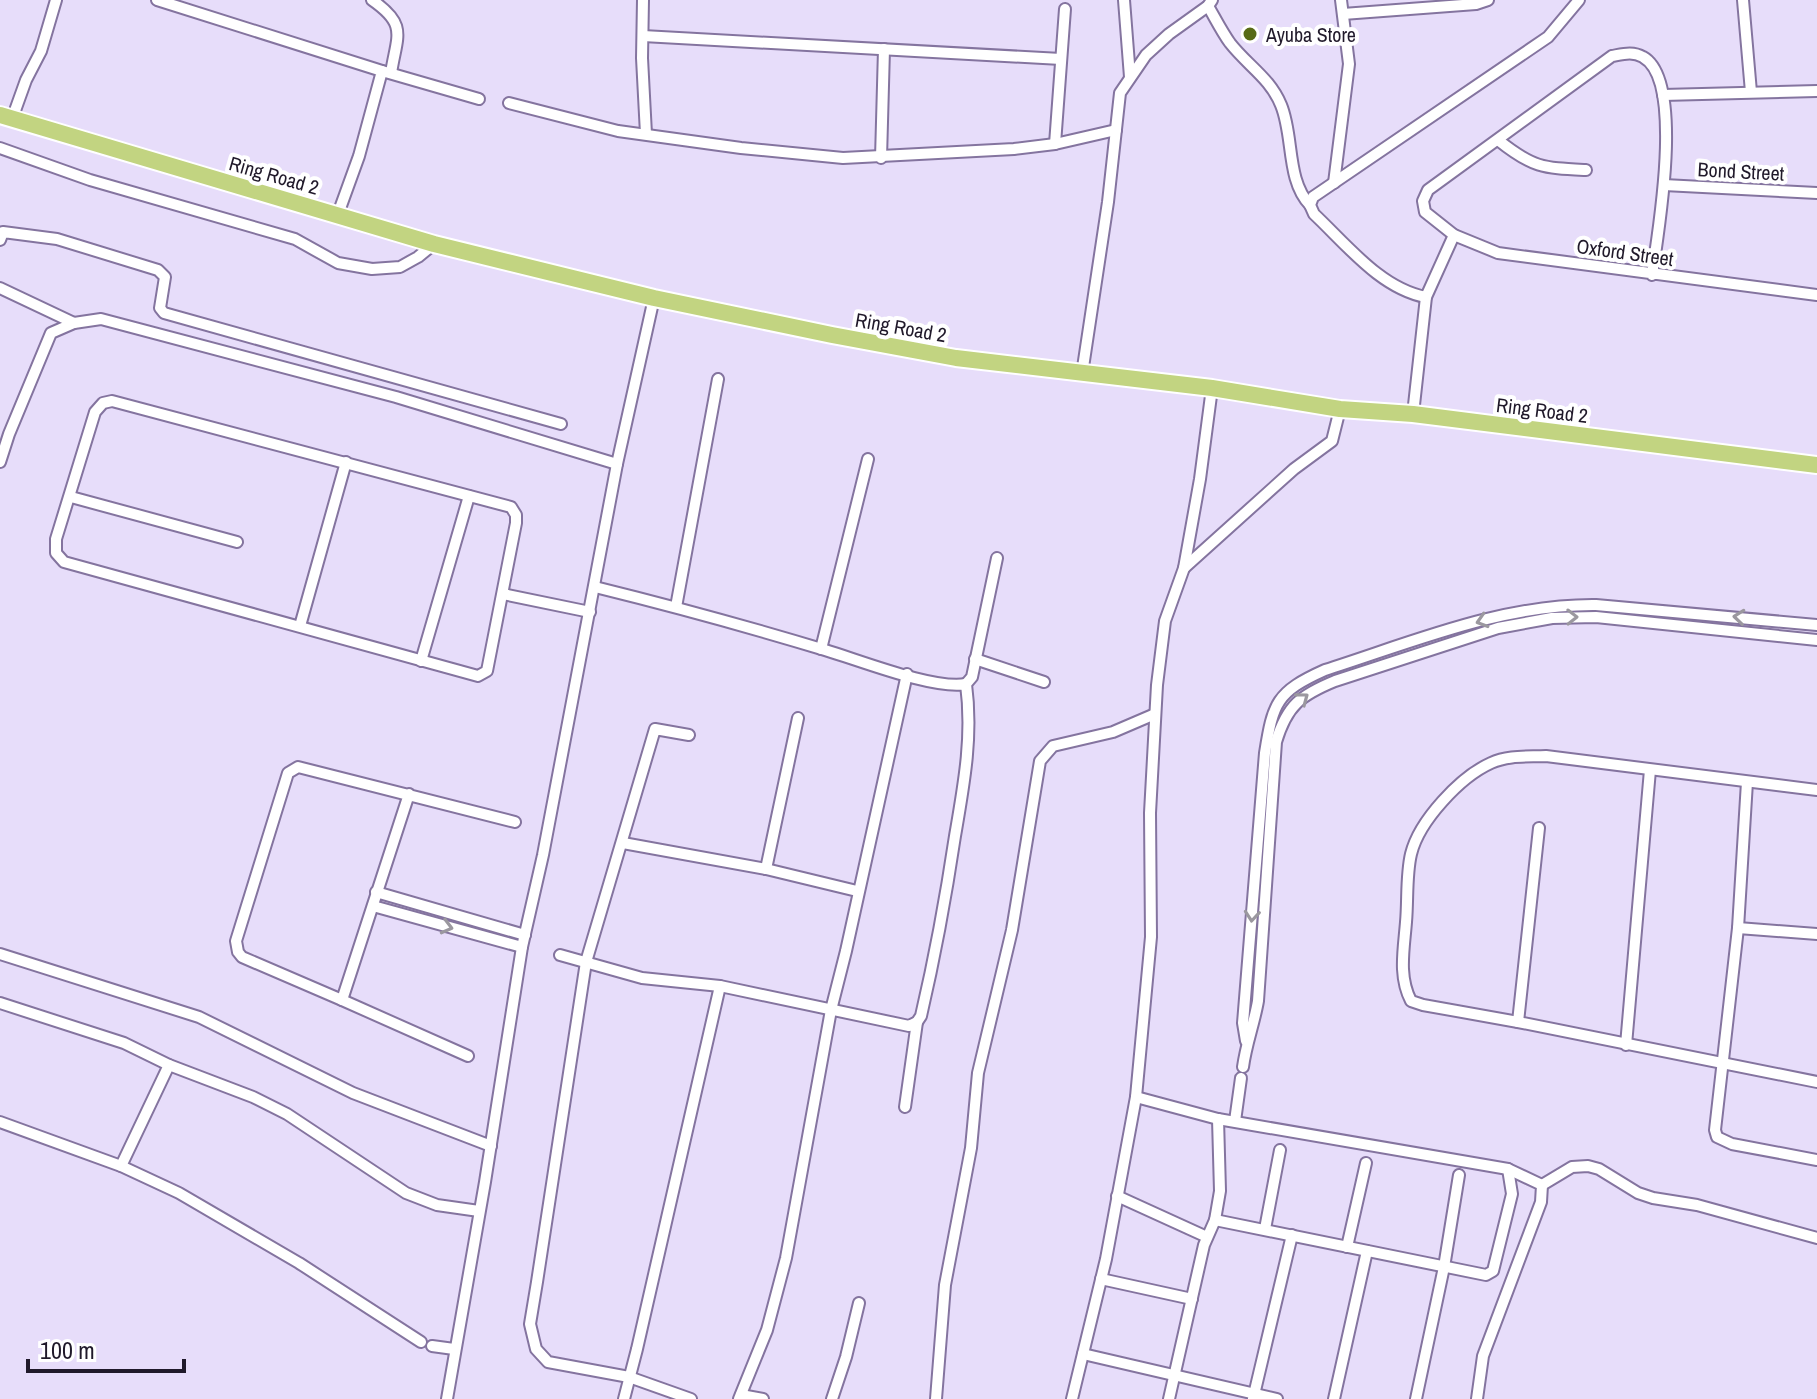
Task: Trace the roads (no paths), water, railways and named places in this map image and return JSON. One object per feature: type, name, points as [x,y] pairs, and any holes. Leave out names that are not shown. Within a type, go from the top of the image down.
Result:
[{"type":"main road","name":"Ring Road 2","points":[[6,117],[434,244],[654,298],[956,358],[1212,388],[1340,409],[1413,414],[1817,465]]},
{"type":"street","points":[[6,117],[41,51],[56,0]]},
{"type":"street","points":[[157,0],[479,99]]},
{"type":"street","points":[[338,214],[399,28],[391,13],[372,0]]},
{"type":"street","points":[[643,0],[646,134]]},
{"type":"street","points":[[1124,0],[1130,77]]},
{"type":"street","points":[[1334,183],[1349,64],[1341,0]]},
{"type":"street","points":[[1343,14],[1432,3],[1476,4],[1488,0]]},
{"type":"street","points":[[1310,205],[1313,197],[1548,37],[1579,0]]},
{"type":"street","points":[[1743,0],[1751,92]]},
{"type":"street","points":[[1082,374],[1107,215],[1120,93],[1146,55],[1210,3],[1230,43],[1274,88],[1287,125],[1297,184],[1314,214],[1367,264],[1403,291],[1426,297]]},
{"type":"street","points":[[1055,144],[1065,9]]},
{"type":"street","points":[[643,36],[1061,59]]},
{"type":"street","points":[[881,158],[884,49]]},
{"type":"street","points":[[1586,170],[1544,168],[1519,157],[1498,140],[1612,56],[1631,53],[1645,57],[1656,73],[1663,95],[1667,128],[1664,185],[1652,275]]},
{"type":"street","points":[[1663,95],[1817,91]]},
{"type":"street","points":[[509,103],[618,131],[843,158],[881,158],[1055,144],[1116,130]]},
{"type":"street","name":"Oxford Street","points":[[1498,140],[1428,190],[1423,201],[1425,212],[1454,235],[1498,253],[1817,295]]},
{"type":"street","points":[[0,148],[90,180],[295,239],[338,263],[372,269],[400,267],[434,244]]},
{"type":"street","name":"Bond Street","points":[[1664,185],[1817,193]]},
{"type":"street","points":[[1,234],[57,239],[158,270],[165,277],[160,308],[164,313],[561,424]]},
{"type":"street","points":[[1413,414],[1426,297],[1454,235]]},
{"type":"street","points":[[0,288],[74,323]]},
{"type":"street","points":[[447,1399],[522,947],[617,464],[654,298]]},
{"type":"street","points":[[0,462],[51,333],[74,323],[101,319],[396,397],[617,464]]},
{"type":"street","points":[[676,607],[718,379]]},
{"type":"street","points":[[1072,1399],[1101,1279],[1136,1097],[1151,937],[1149,857],[1155,714],[1165,621],[1184,568],[1212,388]]},
{"type":"street","points":[[112,401],[469,496],[511,507],[516,515],[487,671],[478,676],[64,562],[56,553],[56,539],[95,412],[103,403],[112,401]]},
{"type":"street","points":[[1184,568],[1294,469],[1332,441],[1340,409]]},
{"type":"street","points":[[821,649],[868,459]]},
{"type":"street","points":[[300,626],[346,462]]},
{"type":"street","points":[[421,661],[469,496]]},
{"type":"street","points":[[71,497],[237,542]]},
{"type":"street","points":[[595,587],[676,607],[953,687],[966,684],[972,677],[997,558]]},
{"type":"street","points":[[503,594],[590,612]]},
{"type":"street","points":[[1263,841],[1265,753],[1272,713],[1287,692],[1325,670],[1500,615],[1564,605],[1669,610],[1817,625]]},
{"type":"street","points":[[1669,610],[1669,623]]},
{"type":"street","points":[[1235,1121],[1246,1044],[1243,1023],[1276,742],[1281,726],[1296,703],[1311,691],[1523,622],[1583,617],[1669,623],[1817,640]]},
{"type":"street","points":[[975,659],[1044,682]]},
{"type":"street","points":[[763,1399],[740,1397],[767,1330],[786,1258],[831,1010],[907,674]]},
{"type":"street","points":[[905,1107],[917,1022],[921,1016],[943,917],[968,755],[970,717],[966,684]]},
{"type":"street","points":[[936,1399],[945,1285],[971,1148],[978,1073],[1012,930],[1040,761],[1053,746],[1113,732],[1155,714]]},
{"type":"street","points":[[766,869],[798,718]]},
{"type":"street","points":[[689,735],[655,729],[586,962],[530,1324],[536,1349],[548,1362],[629,1377],[691,1399]]},
{"type":"street","points":[[1817,790],[1546,756],[1512,757],[1491,763],[1465,779],[1422,826],[1411,854],[1402,981],[1411,1001],[1423,1005],[1817,1082]]},
{"type":"street","points":[[468,1056],[242,957],[237,947],[288,773],[298,767],[515,822]]},
{"type":"street","points":[[1626,1045],[1650,770]]},
{"type":"street","points":[[1747,782],[1738,928],[1715,1118],[1717,1137],[1732,1144],[1817,1160]]},
{"type":"street","points":[[342,1000],[409,794]]},
{"type":"street","points":[[1518,1022],[1539,828]]},
{"type":"street","points":[[623,843],[766,869],[857,891]]},
{"type":"street","points":[[376,892],[525,935]]},
{"type":"street","points":[[373,906],[522,947]]},
{"type":"street","points":[[1738,928],[1817,934]]},
{"type":"street","points":[[0,954],[199,1017],[353,1093],[491,1146]]},
{"type":"street","points":[[560,955],[642,978],[720,986],[909,1026],[917,1022]]},
{"type":"street","points":[[624,1399],[720,986]]},
{"type":"street","points":[[0,1003],[124,1043],[169,1065],[214,1080],[287,1114],[406,1193],[437,1205],[479,1211]]},
{"type":"street","points":[[121,1166],[169,1065]]},
{"type":"street","points":[[1136,1097],[1218,1119],[1508,1169],[1542,1185]]},
{"type":"street","points":[[1169,1399],[1207,1237],[1215,1220],[1221,1164],[1218,1119]]},
{"type":"street","points":[[0,1122],[121,1166],[179,1193],[299,1263],[421,1342]]},
{"type":"street","points":[[1265,1229],[1280,1150]]},
{"type":"street","points":[[1347,1247],[1366,1163]]},
{"type":"street","points":[[1542,1185],[1572,1167],[1588,1166],[1653,1198],[1697,1205],[1817,1238]]},
{"type":"street","points":[[1215,1220],[1486,1275],[1493,1271],[1512,1194],[1508,1169]]},
{"type":"street","points":[[1416,1399],[1444,1267],[1459,1175]]},
{"type":"street","points":[[1477,1399],[1483,1356],[1541,1202],[1542,1185]]},
{"type":"street","points":[[1117,1196],[1207,1237]]},
{"type":"street","points":[[1254,1397],[1292,1235]]},
{"type":"street","points":[[1334,1399],[1367,1251]]},
{"type":"street","points":[[1101,1279],[1192,1299]]},
{"type":"street","points":[[832,1399],[859,1303]]},
{"type":"street","points":[[432,1346],[454,1349]]},
{"type":"street","points":[[1083,1354],[1175,1373],[1254,1397],[1277,1399]]},
{"type":"place","name":"Ayuba Store","points":[[1250,34]]}]
